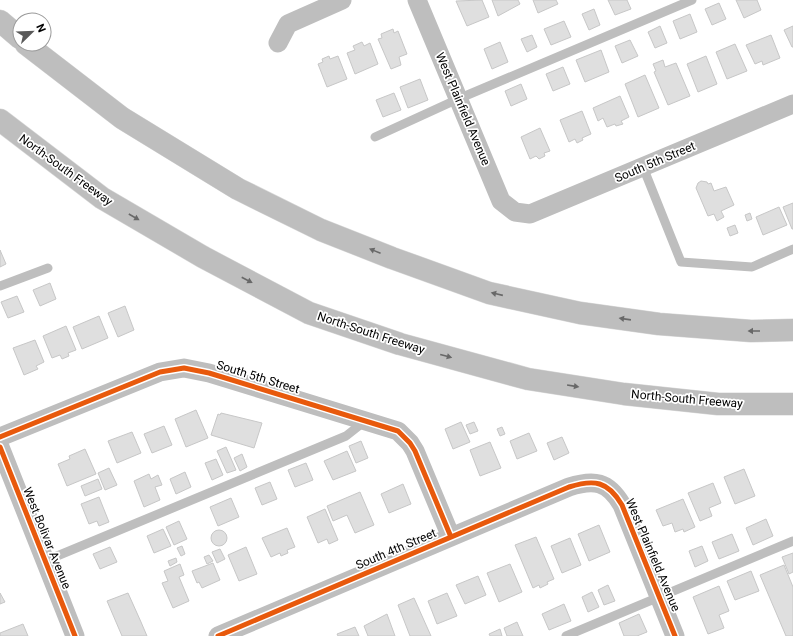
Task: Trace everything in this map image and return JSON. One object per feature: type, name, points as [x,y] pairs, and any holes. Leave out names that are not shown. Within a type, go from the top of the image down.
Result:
[{"type":"highway","points":[[0,20],[12,31]]},
{"type":"highway","points":[[36,52],[122,118],[238,189],[321,230],[392,258],[490,293],[580,313],[659,324],[751,331],[793,330]]},
{"type":"highway","name":"North-South Freeway","points":[[0,120],[102,198],[203,257],[309,313],[400,344],[528,379],[624,394],[718,404],[793,404]]},
{"type":"street","points":[[278,43],[288,24],[342,0]]},
{"type":"street","name":"West Plainfield Avenue","points":[[417,0],[501,201],[516,212]]},
{"type":"street","name":"South 5th Street","points":[[516,212],[530,214],[793,104]]},
{"type":"street","name":"South 5th Street","points":[[0,437],[160,372],[184,368],[209,372],[398,431],[410,443],[451,537]]},
{"type":"street","name":"West Bolivar Avenue","points":[[0,448],[75,636]]},
{"type":"street","name":"South 4th Street","points":[[218,636],[580,484],[590,482],[606,486]]},
{"type":"street","name":"West Plainfield Avenue","points":[[606,486],[613,491],[622,505],[675,636]]},
{"type":"lane","points":[[375,137],[458,99],[692,0]]},
{"type":"lane","points":[[643,167],[681,262],[752,267],[793,250]]},
{"type":"lane","points":[[0,286],[48,268]]},
{"type":"lane","points":[[45,561],[346,436],[366,420]]},
{"type":"lane","points":[[566,636],[793,541]]},
{"type":"building","points":[[482,0],[489,17],[467,26],[456,1]]},
{"type":"building","points":[[492,0],[518,0],[520,4],[498,16]]},
{"type":"building","points":[[533,0],[556,0],[558,4],[538,13]]},
{"type":"building","points":[[608,0],[627,0],[631,9],[615,15]]},
{"type":"building","points":[[736,0],[757,0],[761,10],[744,18]]},
{"type":"building","points":[[719,3],[726,19],[712,25],[705,9]]},
{"type":"building","points":[[594,9],[600,25],[589,30],[582,14]]},
{"type":"building","points":[[690,14],[697,32],[680,39],[673,21]]},
{"type":"building","points":[[564,21],[571,37],[551,45],[544,29]]},
{"type":"building","points":[[660,26],[667,43],[655,48],[648,32]]},
{"type":"building","points":[[793,26],[793,47],[792,47],[784,30]]},
{"type":"building","points":[[393,29],[394,33],[398,31],[407,54],[399,57],[401,65],[391,69],[378,39],[382,38],[381,34]]},
{"type":"building","points":[[532,35],[537,47],[527,52],[521,39]]},
{"type":"building","points":[[771,35],[780,58],[763,65],[762,61],[755,64],[746,45]]},
{"type":"building","points":[[630,40],[638,56],[622,63],[615,46]]},
{"type":"building","points":[[362,42],[364,46],[370,43],[378,64],[355,74],[347,53],[355,50],[353,46]]},
{"type":"building","points":[[500,42],[508,62],[492,69],[484,49]]},
{"type":"building","points":[[735,44],[747,71],[727,79],[716,52]]},
{"type":"building","points":[[601,50],[609,72],[585,82],[576,60]]},
{"type":"building","points":[[329,56],[330,59],[338,56],[347,79],[327,87],[318,64],[323,62],[322,59]]},
{"type":"building","points":[[706,56],[717,84],[698,92],[687,64]]},
{"type":"building","points":[[663,60],[665,67],[676,63],[690,96],[668,105],[654,72],[656,71],[653,64]]},
{"type":"building","points":[[563,67],[570,84],[553,91],[546,74]]},
{"type":"building","points":[[645,75],[659,108],[638,117],[625,84]]},
{"type":"building","points":[[420,79],[428,100],[408,108],[400,87]]},
{"type":"building","points":[[521,84],[527,99],[511,106],[505,91]]},
{"type":"building","points":[[394,93],[401,110],[383,117],[376,100]]},
{"type":"building","points":[[620,96],[629,117],[621,121],[623,124],[616,126],[615,124],[607,127],[603,118],[598,121],[593,108]]},
{"type":"building","points":[[582,111],[591,134],[582,138],[583,140],[577,143],[575,139],[569,142],[560,120]]},
{"type":"building","points":[[540,128],[550,151],[544,153],[545,156],[539,159],[536,156],[530,159],[521,137]]},
{"type":"building","points":[[701,181],[707,182],[708,184],[711,183],[714,191],[726,187],[734,205],[721,211],[724,217],[717,221],[714,214],[708,216],[696,188],[698,183]]},
{"type":"building","points":[[793,203],[793,229],[792,229],[783,207]]},
{"type":"building","points":[[779,207],[787,225],[763,235],[756,217]]},
{"type":"building","points":[[750,213],[752,219],[747,221],[745,215]]},
{"type":"building","points":[[735,225],[738,233],[730,236],[727,228]]},
{"type":"building","points":[[0,250],[6,264],[0,267]]},
{"type":"building","points":[[50,283],[56,299],[40,306],[33,290]]},
{"type":"building","points":[[17,296],[24,312],[8,318],[1,302]]},
{"type":"building","points":[[125,306],[134,330],[118,337],[108,313]]},
{"type":"building","points":[[99,316],[108,338],[82,349],[73,327]]},
{"type":"building","points":[[66,326],[76,350],[68,353],[69,356],[62,359],[60,355],[52,358],[43,336]]},
{"type":"building","points":[[35,340],[44,362],[36,366],[38,369],[24,375],[13,348]]},
{"type":"building","points":[[196,410],[208,438],[186,447],[175,419]]},
{"type":"building","points":[[221,413],[262,423],[254,448],[211,435],[218,414],[220,415]]},
{"type":"building","points":[[461,422],[470,442],[453,449],[445,429]]},
{"type":"building","points":[[474,422],[478,431],[470,434],[466,425]]},
{"type":"building","points":[[164,426],[172,445],[152,453],[144,434]]},
{"type":"building","points":[[502,427],[505,434],[500,436],[497,429]]},
{"type":"building","points":[[132,432],[141,453],[117,463],[108,441]]},
{"type":"building","points":[[529,433],[537,451],[517,459],[510,441]]},
{"type":"building","points":[[562,437],[569,453],[554,460],[547,443]]},
{"type":"building","points":[[361,441],[368,458],[356,463],[349,446]]},
{"type":"building","points":[[490,442],[501,468],[480,476],[470,450]]},
{"type":"building","points":[[226,447],[236,470],[227,473],[217,451]]},
{"type":"building","points":[[85,449],[96,474],[67,486],[58,464],[70,459],[69,456]]},
{"type":"building","points":[[347,451],[356,471],[333,480],[324,461]]},
{"type":"building","points":[[242,454],[247,467],[240,471],[234,458]]},
{"type":"building","points":[[216,459],[223,475],[212,480],[205,463]]},
{"type":"building","points":[[306,463],[313,480],[295,487],[288,470]]},
{"type":"building","points":[[109,468],[117,485],[105,490],[98,473]]},
{"type":"building","points":[[744,469],[755,496],[735,504],[724,477]]},
{"type":"building","points":[[185,472],[191,487],[176,494],[170,479]]},
{"type":"building","points":[[149,474],[151,479],[158,475],[162,485],[155,487],[160,500],[144,507],[134,481]]},
{"type":"building","points":[[98,479],[102,489],[85,496],[81,486]]},
{"type":"building","points":[[270,482],[277,499],[262,505],[255,488]]},
{"type":"building","points":[[713,483],[721,503],[709,508],[712,516],[700,521],[688,493]]},
{"type":"building","points":[[403,484],[411,504],[389,513],[381,494]]},
{"type":"building","points":[[360,492],[374,525],[355,533],[347,515],[333,521],[327,506]]},
{"type":"building","points":[[99,497],[109,522],[99,526],[97,521],[89,524],[81,504]]},
{"type":"building","points":[[231,498],[239,517],[218,526],[210,507]]},
{"type":"building","points":[[683,499],[695,527],[684,532],[683,529],[675,532],[672,523],[663,526],[656,510]]},
{"type":"building","points":[[325,509],[338,540],[329,544],[327,539],[318,543],[307,517]]},
{"type":"building","points":[[766,519],[773,536],[753,545],[746,528]]},
{"type":"building","points":[[179,521],[187,539],[174,545],[166,527]]},
{"type":"building","points":[[599,525],[610,552],[589,561],[578,534]]},
{"type":"building","points":[[287,528],[295,547],[287,550],[288,553],[281,556],[280,553],[271,557],[262,538]]},
{"type":"building","points":[[163,529],[171,546],[154,553],[147,536]]},
{"type":"building","points":[[219,530],[225,532],[227,538],[225,544],[219,546],[213,544],[211,538],[213,532]]},
{"type":"building","points":[[732,534],[739,551],[719,559],[712,542]]},
{"type":"building","points":[[536,537],[554,579],[547,582],[548,584],[540,588],[539,585],[533,588],[515,545]]},
{"type":"building","points":[[570,538],[581,565],[562,573],[551,546]]},
{"type":"building","points":[[182,546],[185,554],[181,556],[177,548]]},
{"type":"building","points":[[702,546],[708,561],[695,567],[689,551]]},
{"type":"building","points":[[110,547],[117,562],[100,569],[93,554]]},
{"type":"building","points":[[246,547],[257,574],[239,581],[228,555]]},
{"type":"building","points":[[220,549],[225,559],[217,563],[212,552]]},
{"type":"building","points":[[793,553],[793,572],[789,574],[782,557]]},
{"type":"building","points":[[209,555],[213,561],[207,564],[204,557]]},
{"type":"building","points":[[176,558],[177,562],[170,566],[168,561]]},
{"type":"building","points":[[213,563],[220,580],[202,588],[199,582],[197,583],[192,571]]},
{"type":"building","points":[[180,564],[184,575],[179,577],[189,601],[173,608],[162,583],[168,581],[164,571]]},
{"type":"building","points":[[510,564],[522,592],[499,602],[487,573]]},
{"type":"building","points":[[784,565],[793,587],[793,636],[786,636],[760,575]]},
{"type":"building","points":[[751,571],[759,591],[735,600],[727,581]]},
{"type":"building","points":[[478,576],[486,595],[465,604],[456,585]]},
{"type":"building","points":[[608,585],[615,601],[604,605],[598,590]]},
{"type":"building","points":[[719,586],[729,611],[719,615],[724,628],[708,634],[693,597]]},
{"type":"building","points":[[592,592],[599,607],[588,612],[582,597]]},
{"type":"building","points":[[0,593],[5,602],[0,604]]},
{"type":"building","points":[[128,593],[147,636],[122,636],[107,601]]},
{"type":"building","points":[[447,593],[457,616],[437,624],[428,601]]},
{"type":"building","points":[[414,598],[431,636],[410,636],[398,605]]},
{"type":"building","points":[[564,604],[571,621],[549,630],[542,614]]},
{"type":"building","points":[[387,614],[395,636],[368,636],[364,626]]},
{"type":"building","points":[[639,614],[647,632],[637,636],[624,636],[619,623]]},
{"type":"building","points":[[517,622],[523,636],[507,636],[504,628]]},
{"type":"building","points":[[23,624],[28,636],[0,636],[0,633]]},
{"type":"building","points":[[355,627],[359,636],[338,636],[337,634]]},
{"type":"building","points":[[500,629],[502,636],[490,636],[489,634]]},
{"type":"cycle path","points":[[0,437],[160,372],[184,368],[209,373],[398,431],[410,443],[415,451],[451,537]]},
{"type":"cycle path","points":[[0,447],[75,636]]},
{"type":"cycle path","points":[[218,636],[569,487],[586,483],[600,484],[606,487],[617,497],[622,505],[675,636]]}]
